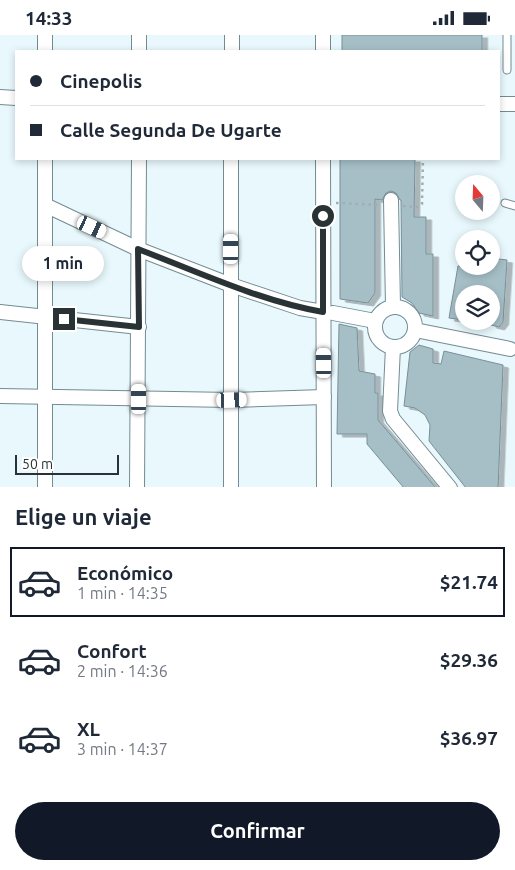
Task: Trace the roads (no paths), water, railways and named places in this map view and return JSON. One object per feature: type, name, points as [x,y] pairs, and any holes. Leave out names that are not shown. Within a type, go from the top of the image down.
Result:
[{"type":"street","points":[[44,35],[45,50]]},
{"type":"street","points":[[139,35],[139,50]]},
{"type":"street","points":[[232,35],[232,50]]},
{"type":"street","points":[[323,35],[323,50]]},
{"type":"street","points":[[0,97],[15,98]]},
{"type":"street","points":[[500,104],[515,104]]},
{"type":"street","points":[[45,160],[45,487]]},
{"type":"street","points":[[138,487],[139,160]]},
{"type":"street","points":[[231,160],[231,487]]},
{"type":"street","points":[[323,160],[328,313],[324,397],[324,487]]},
{"type":"street","points":[[391,200],[393,306]]},
{"type":"street","points":[[44,205],[138,249],[231,285],[300,308],[375,321]]},
{"type":"street","points":[[393,306],[407,310],[413,315],[416,323],[413,337],[407,343],[393,347],[380,341],[374,328],[379,313],[385,308],[393,306]]},
{"type":"street","points":[[0,312],[139,327]]},
{"type":"street","points":[[415,330],[510,349]]},
{"type":"street","points":[[393,347],[390,411],[393,419],[450,487]]},
{"type":"street","points":[[0,396],[232,400],[324,397]]},
{"type":"lane","points":[[506,70],[507,35]]},
{"type":"lane","points":[[505,203],[515,206]]}]
